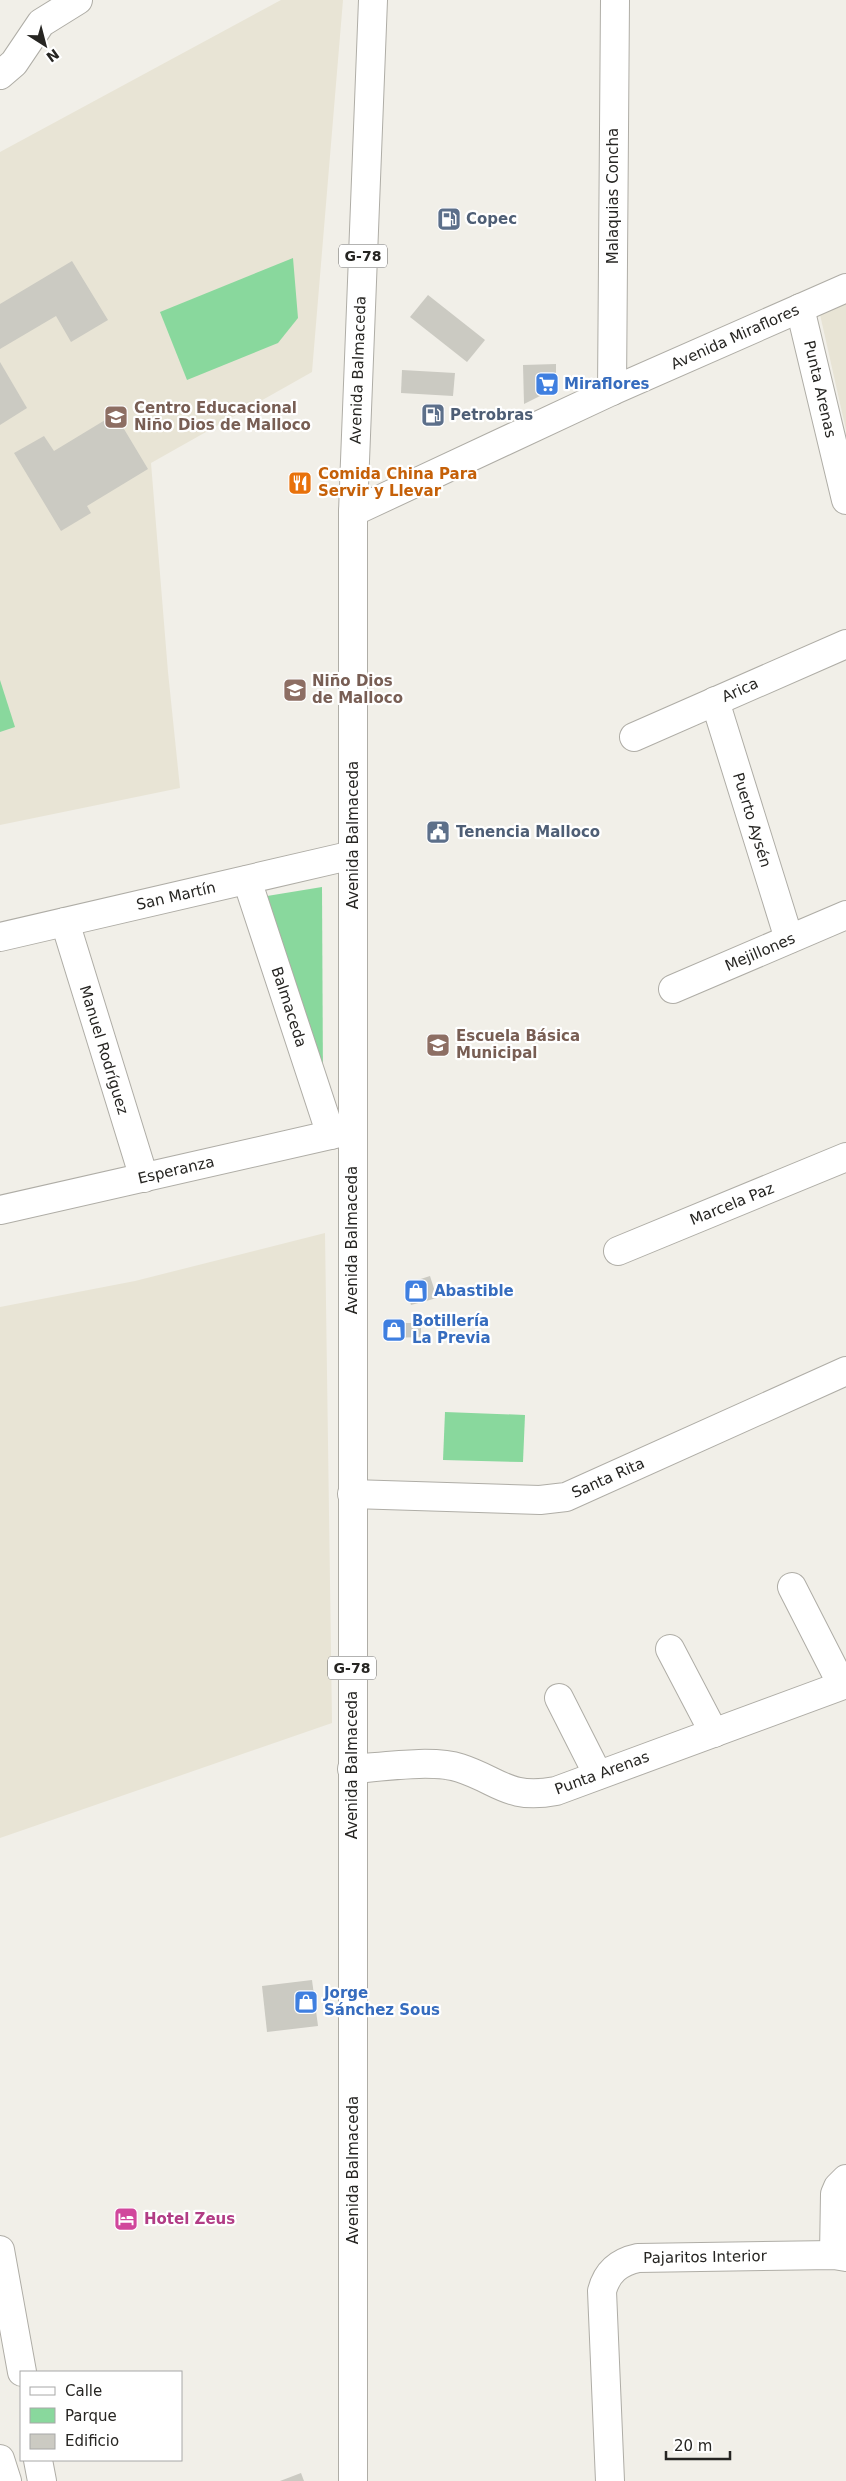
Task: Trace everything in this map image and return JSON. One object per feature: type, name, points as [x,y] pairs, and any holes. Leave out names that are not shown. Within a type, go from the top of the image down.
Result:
[{"type":"main road","points":[[0,75],[14,63],[41,23],[78,0]]},
{"type":"main road","name":"Avenida Balmaceda","points":[[353,2481],[352,1494],[342,1132],[353,855],[353,512],[373,0]]},
{"type":"main road","name":"Malaquias Concha","points":[[612,391],[615,0]]},
{"type":"main road","name":"Avenida Miraflores","points":[[353,512],[612,391],[846,288]]},
{"type":"main road","name":"Punta Arenas","points":[[800,308],[846,500]]},
{"type":"main road","name":"Arica","points":[[634,737],[846,644]]},
{"type":"main road","name":"Puerto Aysén","points":[[715,701],[789,939]]},
{"type":"main road","name":"San Martín","points":[[0,937],[353,855]]},
{"type":"main road","name":"Balmaceda","points":[[246,880],[342,1132]]},
{"type":"main road","name":"Mejillones","points":[[673,989],[846,914]]},
{"type":"main road","name":"Manuel Rodríguez","points":[[65,922],[144,1178]]},
{"type":"main road","name":"Esperanza","points":[[0,1210],[342,1132]]},
{"type":"main road","name":"Marcela Paz","points":[[618,1251],[846,1157]]},
{"type":"main road","name":"Santa Rita","points":[[352,1494],[540,1500],[566,1497],[846,1371]]},
{"type":"main road","points":[[792,1587],[844,1685]]},
{"type":"main road","points":[[670,1649],[714,1732]]},
{"type":"main road","name":"Punta Arenas","points":[[352,1769],[425,1765],[459,1768],[510,1791],[537,1794],[556,1791],[844,1685]]},
{"type":"main road","points":[[559,1698],[598,1775]]},
{"type":"main road","name":"Pajaritos Interior","points":[[610,2481],[602,2291],[608,2275],[629,2260],[638,2258],[840,2256],[835,2194],[838,2187],[846,2179]]},
{"type":"main road","points":[[0,2250],[22,2371]]},
{"type":"main road","points":[[0,2459],[7,2481]]},
{"type":"main road","points":[[38,2461],[42,2481]]},
{"type":"shaded area","name":"Centro Educacional Niño Dios de Malloco","points":[[281,0],[343,0],[312,372],[151,463],[168,672],[180,788],[0,825],[0,152]]},
{"type":"shaded area","points":[[846,298],[846,430],[819,310]]},
{"type":"shaded area","points":[[325,1233],[332,1723],[0,1838],[0,1307],[135,1281]]},
{"type":"green space","points":[[293,258],[298,318],[278,343],[187,380],[160,312]]},
{"type":"green space","points":[[0,680],[15,727],[0,732]]},
{"type":"green space","points":[[322,887],[323,1085],[261,897]]},
{"type":"green space","points":[[445,1412],[525,1415],[523,1462],[443,1460]]},
{"type":"building","points":[[72,261],[108,320],[71,342],[56,316],[0,349],[0,304]]},
{"type":"building","points":[[428,295],[485,340],[467,362],[410,317]]},
{"type":"building","points":[[0,362],[27,408],[0,425]]},
{"type":"building","points":[[556,364],[556,388],[524,404],[523,365]]},
{"type":"building","points":[[402,370],[455,373],[453,396],[401,393]]},
{"type":"building","points":[[115,414],[148,469],[87,506],[91,513],[61,531],[14,453],[44,436],[54,451]]},
{"type":"building","points":[[430,1276],[437,1298],[411,1305],[405,1284]]},
{"type":"building","points":[[390,1323],[421,1323],[421,1337],[390,1338]]},
{"type":"building","points":[[312,1980],[318,2026],[267,2032],[262,1986]]},
{"type":"building","points":[[301,2473],[304,2481],[280,2481]]},
{"type":"place","name":"Copec","points":[[449,219]]},
{"type":"place","name":"Miraflores","points":[[547,384]]},
{"type":"place","name":"Petrobras","points":[[433,415]]},
{"type":"place","name":"Centro Educacional Niño Dios de Malloco","points":[[116,417]]},
{"type":"place","name":"Comida China Para Servir y Llevar","points":[[300,483]]},
{"type":"place","name":"Niño Dios de Malloco","points":[[295,690]]},
{"type":"place","name":"Tenencia Malloco","points":[[438,832]]},
{"type":"place","name":"Escuela Básica Municipal","points":[[438,1045]]},
{"type":"place","name":"Abastible","points":[[416,1291]]},
{"type":"place","name":"Botillería La Previa","points":[[394,1330]]},
{"type":"place","name":"Jorge Sánchez Sous","points":[[306,2002]]},
{"type":"place","name":"Hotel Zeus","points":[[126,2219]]}]
